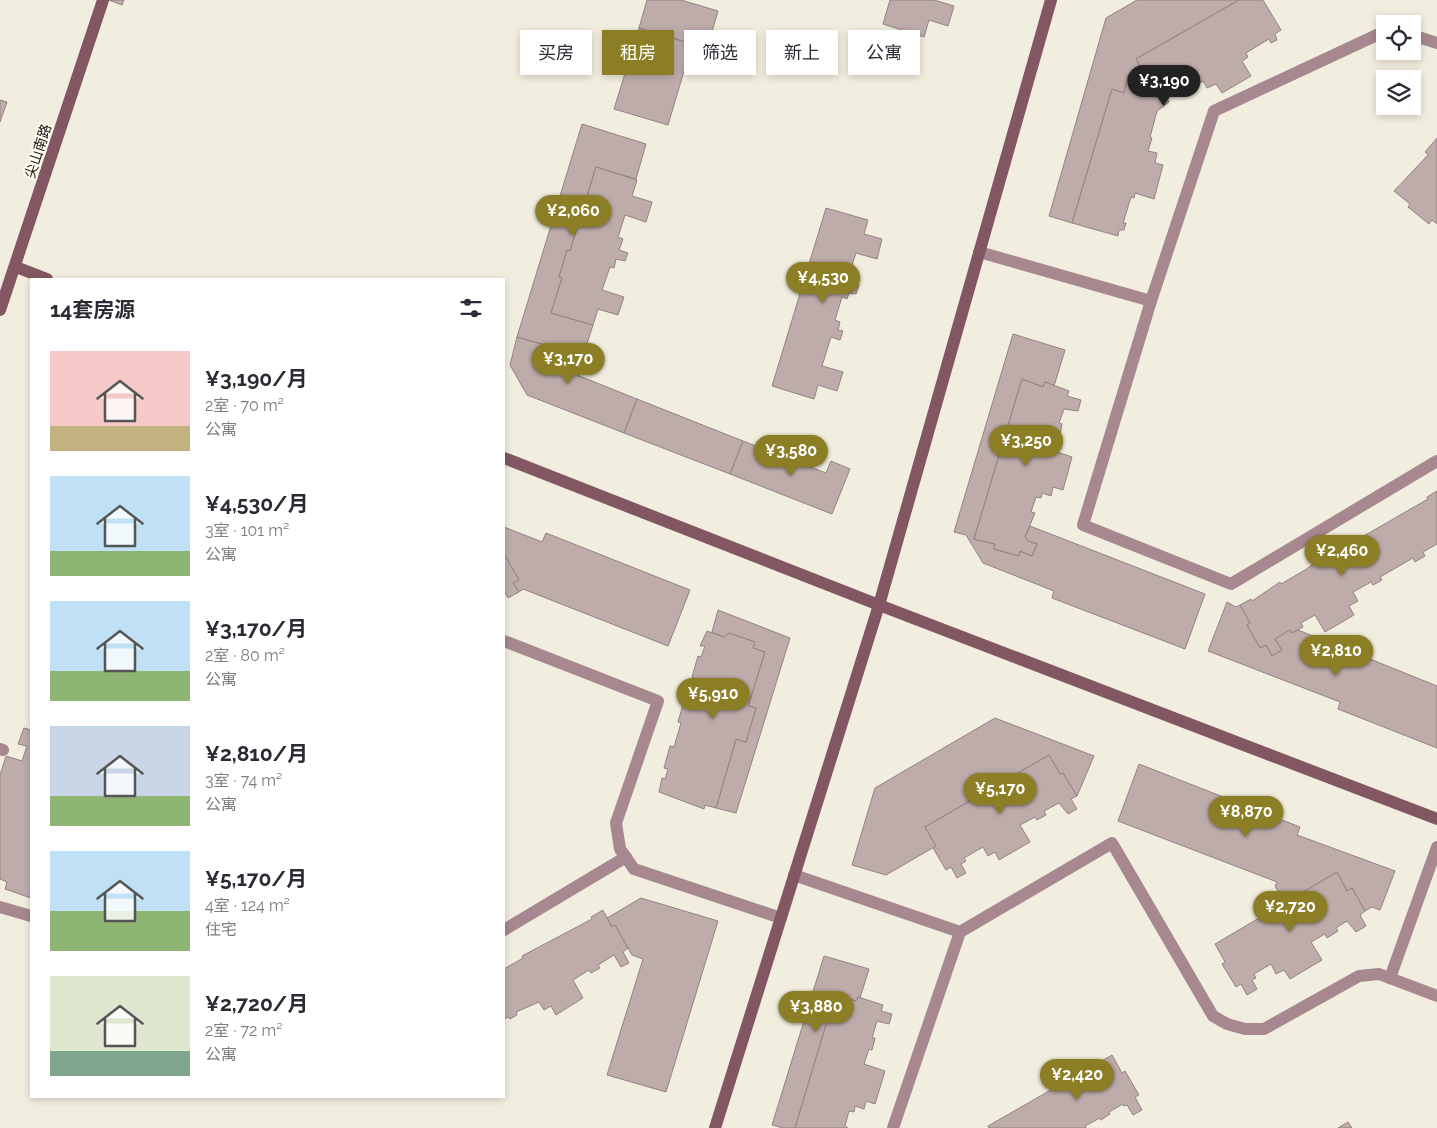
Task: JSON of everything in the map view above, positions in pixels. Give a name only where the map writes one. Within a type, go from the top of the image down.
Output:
[{"type":"street","name":"尖山南路","points":[[0,310],[103,0]]},
{"type":"street","points":[[715,1128],[879,605],[1051,0]]},
{"type":"street","points":[[1376,35],[1214,111],[1150,301],[1083,525],[1231,584],[1437,461]]},
{"type":"street","points":[[1421,38],[1437,43]]},
{"type":"street","points":[[979,252],[1150,301]]},
{"type":"street","points":[[16,266],[45,278]]},
{"type":"street","points":[[505,458],[879,605],[1437,819]]},
{"type":"street","points":[[505,641],[658,701],[616,823],[620,849],[634,869],[781,918]]},
{"type":"street","points":[[893,1128],[960,932],[1112,843],[1213,1016],[1227,1024],[1244,1029],[1264,1029],[1359,976],[1379,974],[1437,996]]},
{"type":"street","points":[[1390,978],[1437,847]]},
{"type":"street","points":[[505,929],[626,857]]},
{"type":"street","points":[[794,875],[960,932]]},
{"type":"street","points":[[0,907],[30,916]]},
{"type":"building","points":[[109,0],[124,0],[122,5]]},
{"type":"building","points":[[647,0],[681,0],[718,11],[712,30],[684,30],[684,42],[674,39],[674,30],[645,30],[639,28]]},
{"type":"building","points":[[890,0],[934,0],[954,6],[948,26],[929,20],[924,37],[920,36],[920,30],[902,30],[883,24]]},
{"type":"building","points":[[1137,0],[1239,0],[1136,59],[1141,68],[1128,75],[1124,93],[1112,89],[1072,223],[1049,216],[1106,18]]},
{"type":"building","points":[[1239,0],[1263,0],[1281,30],[1275,34],[1277,40],[1271,43],[1269,39],[1246,53],[1248,57],[1242,61],[1251,76],[1222,93],[1216,84],[1207,88],[1203,81],[1194,87],[1192,83],[1167,98],[1169,102],[1157,111],[1148,151],[1157,153],[1155,163],[1163,165],[1154,199],[1135,193],[1134,198],[1131,197],[1123,223],[1126,223],[1124,230],[1119,230],[1118,236],[1072,223],[1112,89],[1124,93],[1128,75],[1141,68],[1136,59]]},
{"type":"building","points":[[674,39],[684,42],[684,71],[668,125],[614,109],[624,75],[674,75]]},
{"type":"building","points":[[0,100],[7,102],[0,122]]},
{"type":"building","points":[[582,124],[646,144],[636,179],[596,167],[585,203],[580,201],[572,227],[577,228],[570,251],[567,250],[559,277],[562,278],[551,313],[593,325],[583,356],[517,337]]},
{"type":"building","points":[[1437,138],[1437,224],[1432,220],[1429,224],[1408,207],[1410,204],[1394,191],[1428,155],[1425,152]]},
{"type":"building","points":[[596,167],[637,180],[632,196],[652,202],[646,222],[625,215],[618,237],[623,239],[619,250],[628,253],[625,261],[616,259],[614,268],[610,267],[602,290],[624,297],[618,315],[598,309],[593,325],[551,313],[562,278],[559,277],[567,250],[570,251],[577,228],[572,227],[580,201],[585,203]]},
{"type":"building","points":[[826,208],[868,220],[864,234],[882,239],[877,259],[856,253],[849,274],[856,276],[854,283],[859,285],[856,294],[849,293],[847,299],[842,297],[835,320],[840,322],[838,330],[843,331],[840,340],[831,337],[822,366],[843,372],[837,391],[818,385],[814,399],[772,386]]},
{"type":"building","points":[[1013,334],[1065,350],[1054,386],[1045,382],[1043,387],[1022,379],[974,539],[995,544],[994,549],[1019,556],[1020,551],[1032,556],[1037,544],[1028,541],[1025,537],[1030,526],[1205,594],[1185,649],[1052,598],[1054,591],[983,563],[966,535],[954,532]]},
{"type":"building","points":[[517,337],[583,356],[577,375],[637,399],[624,433],[527,395],[510,365]]},
{"type":"building","points":[[1022,379],[1043,387],[1045,382],[1069,391],[1067,396],[1081,400],[1078,411],[1064,409],[1059,423],[1062,424],[1060,435],[1056,433],[1051,450],[1072,457],[1063,490],[1053,487],[1051,496],[1042,493],[1041,498],[1036,497],[1031,512],[1035,513],[1025,537],[1028,541],[1037,544],[1032,556],[1020,551],[1019,556],[994,549],[995,544],[974,539]]},
{"type":"building","points":[[637,399],[743,441],[730,474],[624,433]]},
{"type":"building","points":[[743,441],[826,473],[831,461],[850,469],[832,514],[730,474]]},
{"type":"building","points":[[1437,491],[1437,544],[1423,552],[1425,556],[1415,562],[1413,558],[1380,577],[1382,580],[1373,585],[1371,582],[1353,592],[1358,601],[1349,606],[1354,615],[1325,632],[1315,615],[1301,623],[1303,627],[1292,633],[1290,630],[1275,639],[1282,650],[1272,656],[1266,645],[1260,648],[1247,625],[1250,623],[1240,605],[1251,599],[1252,601],[1280,582],[1281,584],[1305,570],[1321,558],[1322,560],[1428,499],[1427,497]]},
{"type":"building","points":[[505,527],[542,542],[546,533],[690,590],[668,646],[523,589],[519,592],[513,583],[519,580],[505,557]]},
{"type":"building","points":[[505,556],[519,580],[513,583],[519,592],[508,598],[505,593]]},
{"type":"building","points":[[1227,602],[1236,607],[1240,605],[1250,623],[1247,625],[1260,648],[1266,645],[1272,656],[1282,650],[1275,639],[1290,630],[1292,633],[1298,630],[1437,686],[1437,748],[1338,709],[1340,702],[1208,651]]},
{"type":"building","points":[[718,610],[790,638],[736,813],[716,808],[736,739],[746,742],[756,708],[748,706],[765,652],[753,648],[755,642],[729,633],[724,637],[712,632]]},
{"type":"building","points":[[707,631],[724,637],[729,633],[755,642],[753,648],[765,652],[748,706],[756,708],[746,742],[736,739],[716,808],[705,805],[704,809],[659,792],[662,778],[665,779],[668,769],[664,768],[670,746],[674,747],[681,723],[678,722],[684,701],[688,701],[698,656],[701,657],[705,646],[700,646]]},
{"type":"building","points":[[995,718],[1094,756],[1077,796],[1063,773],[1060,774],[1049,755],[925,827],[936,846],[886,875],[852,865],[875,788]]},
{"type":"building","points":[[24,728],[30,730],[30,898],[5,889],[7,882],[0,879],[0,775],[6,756],[22,761],[27,746],[18,744]]},
{"type":"building","points":[[1049,755],[1060,774],[1063,773],[1077,796],[1071,799],[1077,809],[1068,814],[1059,803],[1044,811],[1046,815],[1037,820],[1035,817],[1020,825],[1030,842],[999,860],[995,852],[988,856],[983,847],[964,858],[966,861],[961,864],[966,873],[957,878],[951,867],[946,870],[933,848],[936,846],[925,827]]},
{"type":"building","points":[[1139,764],[1300,827],[1297,835],[1395,871],[1380,910],[1372,907],[1365,911],[1352,888],[1347,891],[1337,872],[1285,903],[1275,886],[1277,882],[1118,821]]},
{"type":"building","points":[[1337,872],[1347,891],[1352,888],[1365,911],[1360,915],[1366,926],[1356,932],[1347,921],[1336,928],[1338,931],[1327,938],[1325,934],[1311,942],[1322,960],[1290,979],[1284,970],[1276,974],[1271,964],[1254,974],[1256,978],[1252,980],[1257,989],[1247,995],[1241,984],[1236,987],[1222,964],[1225,962],[1215,944]]},
{"type":"building","points":[[641,898],[718,921],[666,1092],[607,1075],[643,959],[632,955],[615,925],[612,927],[607,918]]},
{"type":"building","points":[[603,910],[612,927],[615,925],[628,948],[623,952],[629,963],[621,967],[614,955],[598,965],[600,968],[591,973],[589,970],[573,980],[583,998],[556,1015],[551,1006],[544,1010],[539,1002],[516,1012],[517,1015],[510,1019],[508,1017],[505,1018],[505,968],[523,958],[522,956],[592,919],[591,917]]},
{"type":"building","points":[[824,956],[869,969],[860,998],[858,997],[856,1001],[835,995],[795,1128],[783,1128],[772,1125]]},
{"type":"building","points":[[835,995],[856,1001],[858,997],[883,1005],[881,1011],[892,1014],[889,1024],[877,1021],[872,1038],[875,1038],[872,1050],[869,1049],[864,1064],[885,1071],[875,1104],[866,1101],[864,1109],[855,1106],[854,1112],[849,1111],[845,1126],[848,1128],[795,1128]]},
{"type":"building","points":[[1112,1055],[1122,1073],[1125,1071],[1139,1095],[1135,1097],[1142,1110],[1133,1115],[1127,1105],[1124,1106],[1123,1104],[1109,1112],[1110,1114],[1101,1120],[1100,1118],[1085,1126],[1086,1128],[989,1128],[988,1126]]},
{"type":"building","points":[[1348,1122],[1352,1128],[1338,1128]]}]
